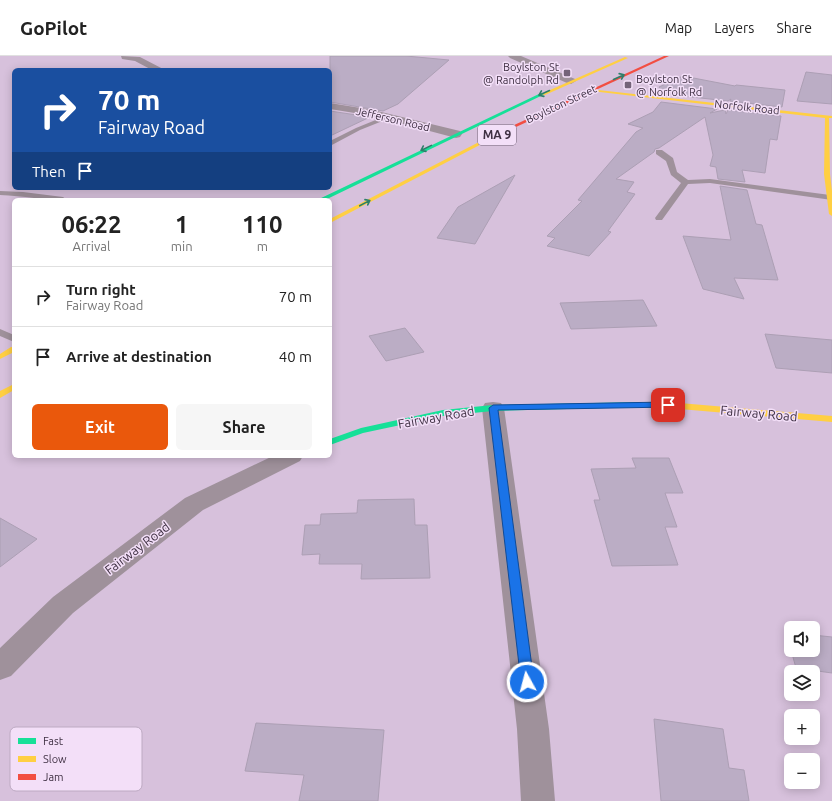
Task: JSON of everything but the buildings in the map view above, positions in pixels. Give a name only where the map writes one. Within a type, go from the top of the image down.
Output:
[{"type":"main road","name":"Boylston Street","points":[[324,198],[456,134],[631,56]]},
{"type":"main road","name":"Boylston Street","points":[[332,220],[522,122],[667,56]]},
{"type":"main road","name":"Norfolk Road","points":[[591,90],[830,116]]},
{"type":"main road","points":[[830,116],[827,174],[832,214]]},
{"type":"main road","points":[[0,356],[12,350]]},
{"type":"main road","name":"Fairway Road","points":[[332,441],[361,431],[443,413],[493,408],[668,405],[832,419]]},
{"type":"street","points":[[125,56],[137,59],[156,68]]},
{"type":"street","points":[[513,56],[571,82]]},
{"type":"street","name":"Jefferson Road","points":[[332,106],[388,117],[456,134]]},
{"type":"street","points":[[493,408],[533,729],[538,801]]},
{"type":"street","name":"Fairway Road","points":[[0,667],[63,605],[194,504],[288,458]]},
{"type":"lane","points":[[332,143],[358,129],[388,117]]},
{"type":"lane","points":[[659,152],[670,160],[672,171],[686,182],[710,181],[830,198]]},
{"type":"lane","points":[[659,218],[686,182]]},
{"type":"lane","points":[[23,194],[29,190]]},
{"type":"lane","points":[[0,193],[23,194],[50,198]]},
{"type":"lane","points":[[0,332],[12,338]]},
{"type":"traffic: fast","points":[[324,198],[543,94]]},
{"type":"traffic: fast","points":[[332,441],[361,431],[443,413],[493,408],[642,405]]},
{"type":"traffic: slow","points":[[543,94],[626,58]]},
{"type":"traffic: slow","points":[[591,90],[832,117]]},
{"type":"traffic: slow","points":[[827,116],[827,174],[832,214]]},
{"type":"traffic: slow","points":[[332,220],[514,126]]},
{"type":"traffic: slow","points":[[0,357],[12,350]]},
{"type":"traffic: slow","points":[[0,395],[12,388]]},
{"type":"traffic: slow","points":[[642,405],[668,405],[832,419]]},
{"type":"traffic: jam","points":[[514,126],[667,56]]},
{"type":"place","name":"Boylston St @ Randolph Rd","points":[[567,73]]},
{"type":"place","name":"Boylston St @ Norfolk Rd","points":[[628,85]]},
{"type":"route","points":[[527,682],[493,408],[668,405]]}]
